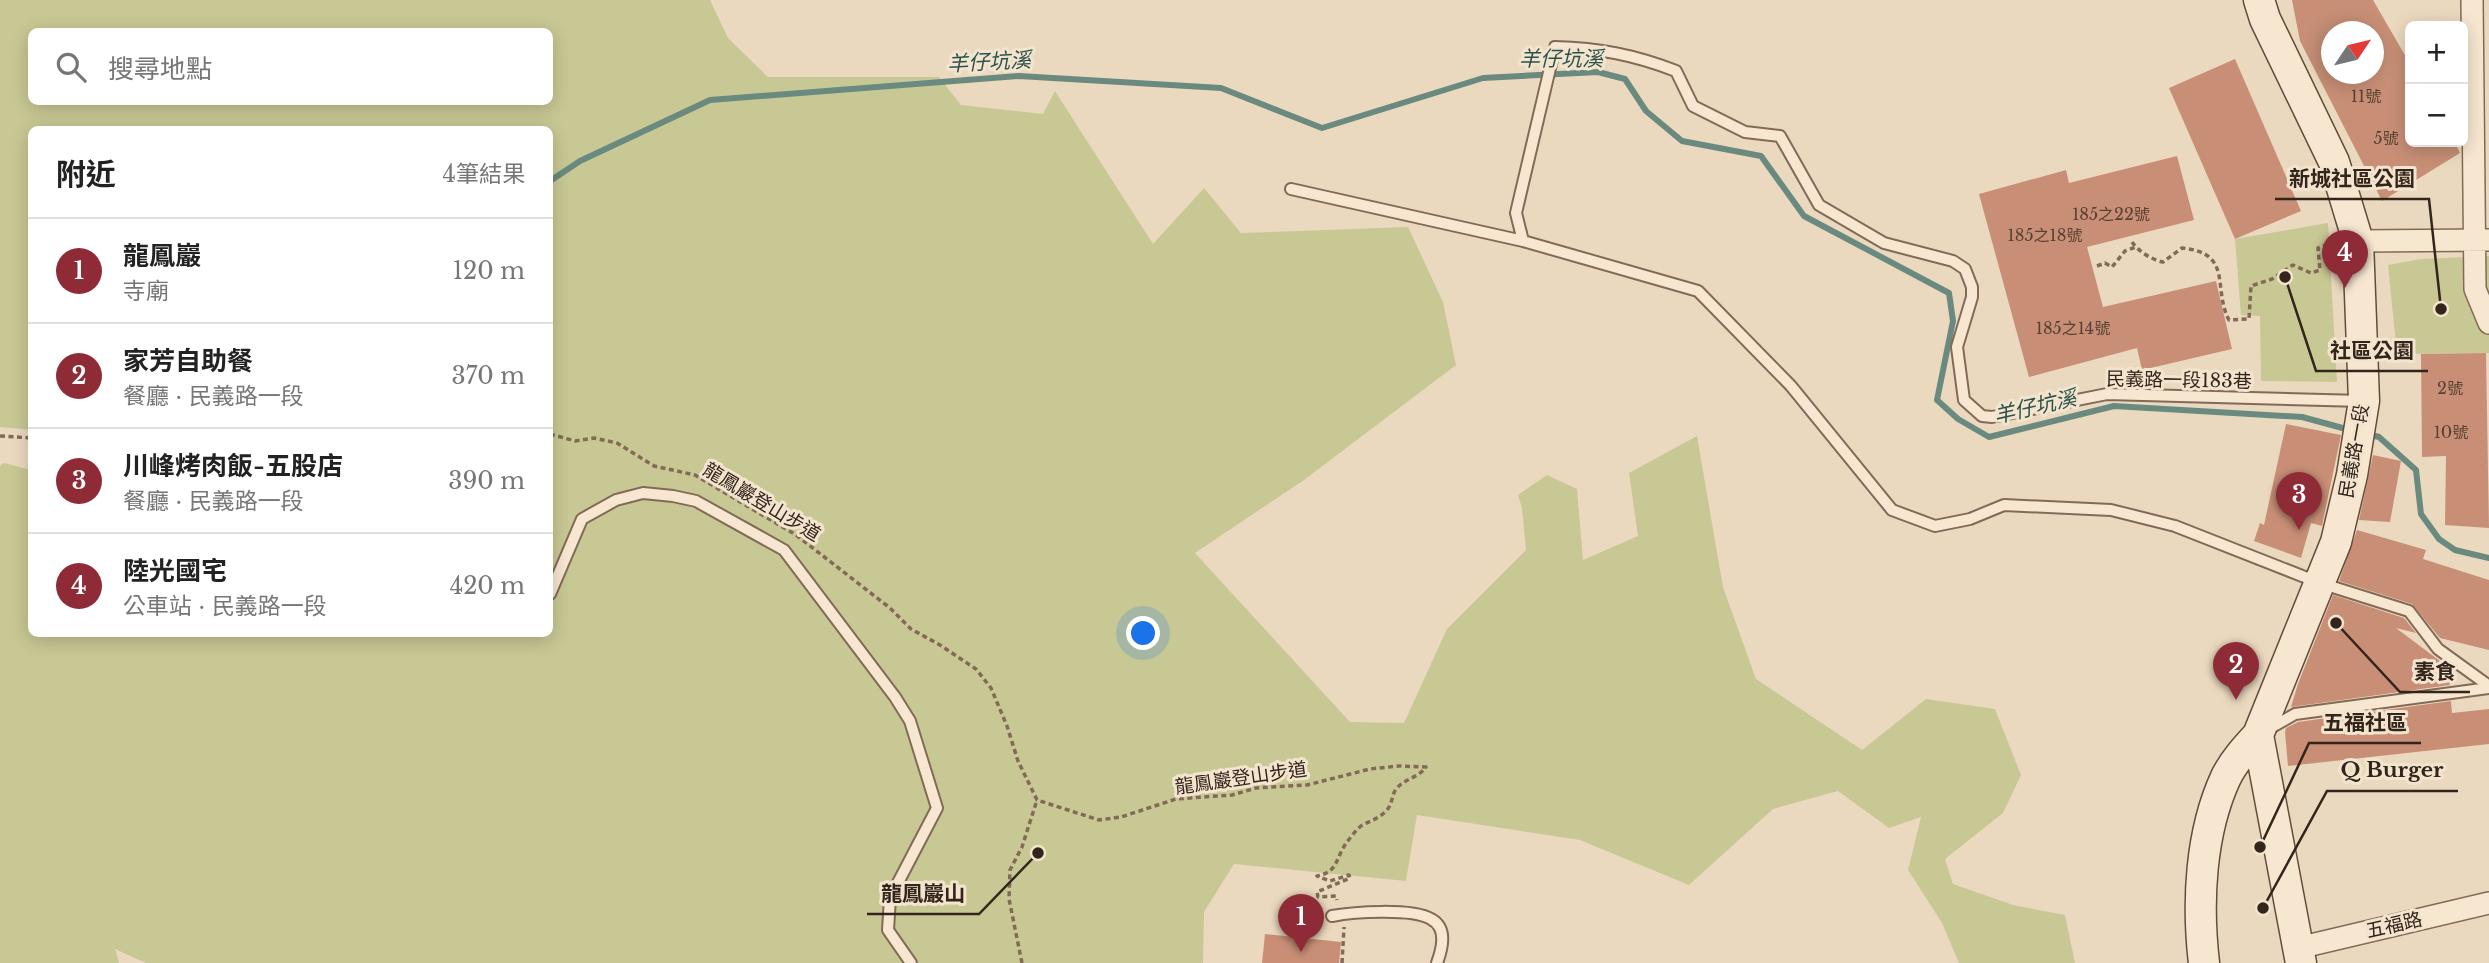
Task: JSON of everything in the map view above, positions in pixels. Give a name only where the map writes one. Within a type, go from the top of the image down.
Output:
[{"type":"main road","name":"民義路一段","points":[[2204,963],[2200,915],[2209,828],[2226,778],[2240,754],[2258,734],[2320,583],[2339,528],[2352,475],[2364,401],[2357,237],[2334,162],[2264,19],[2259,0]]},
{"type":"main road","points":[[2258,734],[2300,955]]},
{"type":"street","points":[[2472,0],[2481,240],[2475,289],[2489,323]]},
{"type":"street","points":[[2357,237],[2481,240]]},
{"type":"street","name":"五福路","points":[[2300,955],[2489,903]]},
{"type":"lane","name":"民義路一段183巷","points":[[1523,241],[1516,213],[1555,47],[1594,48],[1644,59],[1676,72],[1693,106],[1745,132],[1780,136],[1819,205],[1884,243],[1953,261],[1965,269],[1972,287],[1958,347],[1961,376],[1964,400],[1982,416],[1992,417],[2107,394],[2364,401]]},
{"type":"lane","points":[[1291,189],[1523,241],[1698,291],[1791,386],[1892,510],[1935,526],[1970,519],[2004,505],[2111,510],[2175,526],[2320,583],[2409,611],[2438,649],[2489,687]]},
{"type":"lane","points":[[553,587],[582,519],[616,500],[643,494],[696,501],[784,550],[895,697],[910,721],[937,808],[890,898],[888,930],[911,963]]},
{"type":"lane","points":[[2258,734],[2295,715],[2489,687]]},
{"type":"lane","points":[[1337,915],[1376,912],[1414,914],[1432,919],[1441,931],[1444,945],[1437,963]]},
{"type":"path","points":[[2132,242],[2156,261],[2163,262],[2182,248],[2206,255],[2220,272],[2224,305],[2230,320],[2249,318],[2251,286],[2272,279],[2293,265],[2311,273],[2320,270],[2318,248],[2357,237]]},
{"type":"path","points":[[2097,266],[2105,263],[2112,267],[2125,251],[2136,247]]},
{"type":"path","points":[[0,436],[28,438]]},
{"type":"path","name":"龍鳳巖登山步道","points":[[553,436],[575,441],[594,438],[617,443],[654,466],[695,475],[715,486],[796,535],[890,608],[911,629],[976,669],[991,688],[1018,761],[1037,800],[1100,820],[1121,817],[1177,800],[1232,795],[1256,788],[1307,785],[1370,769],[1426,767],[1419,777],[1405,781],[1394,790],[1392,804],[1384,814],[1359,827],[1338,856],[1335,868],[1327,874],[1317,876],[1330,881],[1349,875],[1350,878],[1317,892],[1318,897],[1336,896],[1337,902],[1326,905],[1337,915]]},
{"type":"path","points":[[1022,963],[1009,899],[1010,870],[1037,800]]},
{"type":"path","points":[[1337,915],[1344,932],[1342,963]]},
{"type":"green space","points":[[0,0],[710,0],[728,38],[768,77],[939,77],[961,105],[1043,114],[1055,91],[1153,244],[1204,188],[1241,233],[1408,227],[1443,302],[1456,365],[1304,480],[1195,553],[1350,722],[1404,723],[1447,629],[1526,550],[1518,495],[1547,475],[1577,489],[1583,560],[1638,536],[1629,473],[1697,436],[1723,587],[1756,679],[1862,750],[1926,699],[1995,709],[2021,775],[2003,813],[1945,859],[1953,884],[2013,905],[2065,915],[2075,963],[1959,963],[1942,923],[1908,870],[1921,817],[1889,828],[1838,791],[1773,809],[1689,885],[1580,840],[1417,815],[1406,881],[1234,864],[1204,912],[1203,963],[146,963],[115,949],[119,963],[0,963],[0,466],[4,463],[28,469],[28,637],[553,637],[553,126],[28,126],[28,430],[0,427]]},
{"type":"green space","points":[[2328,223],[2337,382],[2261,381],[2260,316],[2241,315],[2235,239]]},
{"type":"green space","points":[[2489,256],[2489,353],[2397,354],[2388,265],[2421,259]]},
{"type":"building","points":[[2292,0],[2373,0],[2405,55],[2405,147],[2457,147],[2460,153],[2382,201],[2322,84],[2384,84],[2384,21],[2321,21],[2321,82],[2300,41]]},
{"type":"building","points":[[2235,59],[2301,211],[2235,239],[2169,88]]},
{"type":"building","points":[[2177,156],[2194,220],[2087,247],[2103,307],[2216,281],[2232,349],[2142,370],[2137,348],[2029,377],[1979,194],[2066,170],[2069,183]]},
{"type":"building","points":[[2486,353],[2489,528],[2445,525],[2446,456],[2422,457],[2421,354]]},
{"type":"building","points":[[2286,424],[2341,435],[2322,526],[2311,523],[2301,558],[2254,541],[2260,523],[2264,525]]},
{"type":"building","points":[[2373,455],[2401,461],[2390,522],[2359,520]]},
{"type":"building","points":[[2357,530],[2426,550],[2423,559],[2489,580],[2489,650],[2440,638],[2412,604],[2339,581]]},
{"type":"building","points":[[2333,595],[2404,618],[2416,633],[2396,628],[2448,667],[2450,685],[2291,707]]},
{"type":"building","points":[[2451,701],[2452,713],[2489,709],[2489,744],[2288,766],[2285,732],[2286,728],[2298,722]]},
{"type":"building","points":[[1265,934],[1341,942],[1339,963],[1262,963]]},
{"type":"waterway","name":"羊仔坑溪","points":[[553,179],[580,161],[710,100],[1019,76],[1221,88],[1322,128],[1483,78],[1598,72],[1625,79],[1646,111],[1682,141],[1761,156],[1804,216],[1949,293],[1953,321],[1937,400],[1958,419],[1989,437],[2114,406],[2302,417],[2350,430]]},
{"type":"waterway","name":"羊仔坑溪","points":[[2367,434],[2379,437],[2416,470],[2421,514],[2439,539],[2455,550],[2489,558]]},
{"type":"place","name":"社區公園","points":[[2285,277]]},
{"type":"place","name":"陸光國宅","points":[[2345,288]]},
{"type":"place","name":"新城社區公園","points":[[2441,309]]},
{"type":"place","name":"川峰烤肉飯-五股店","points":[[2299,530]]},
{"type":"place","name":"素食","points":[[2336,623]]},
{"type":"place","name":"家芳自助餐","points":[[2236,700]]},
{"type":"place","name":"五福社區","points":[[2260,847]]},
{"type":"place","name":"龍鳳巖山","points":[[1038,853]]},
{"type":"place","name":"Q Burger","points":[[2263,908]]},
{"type":"place","name":"龍鳳巖","points":[[1301,952]]}]
